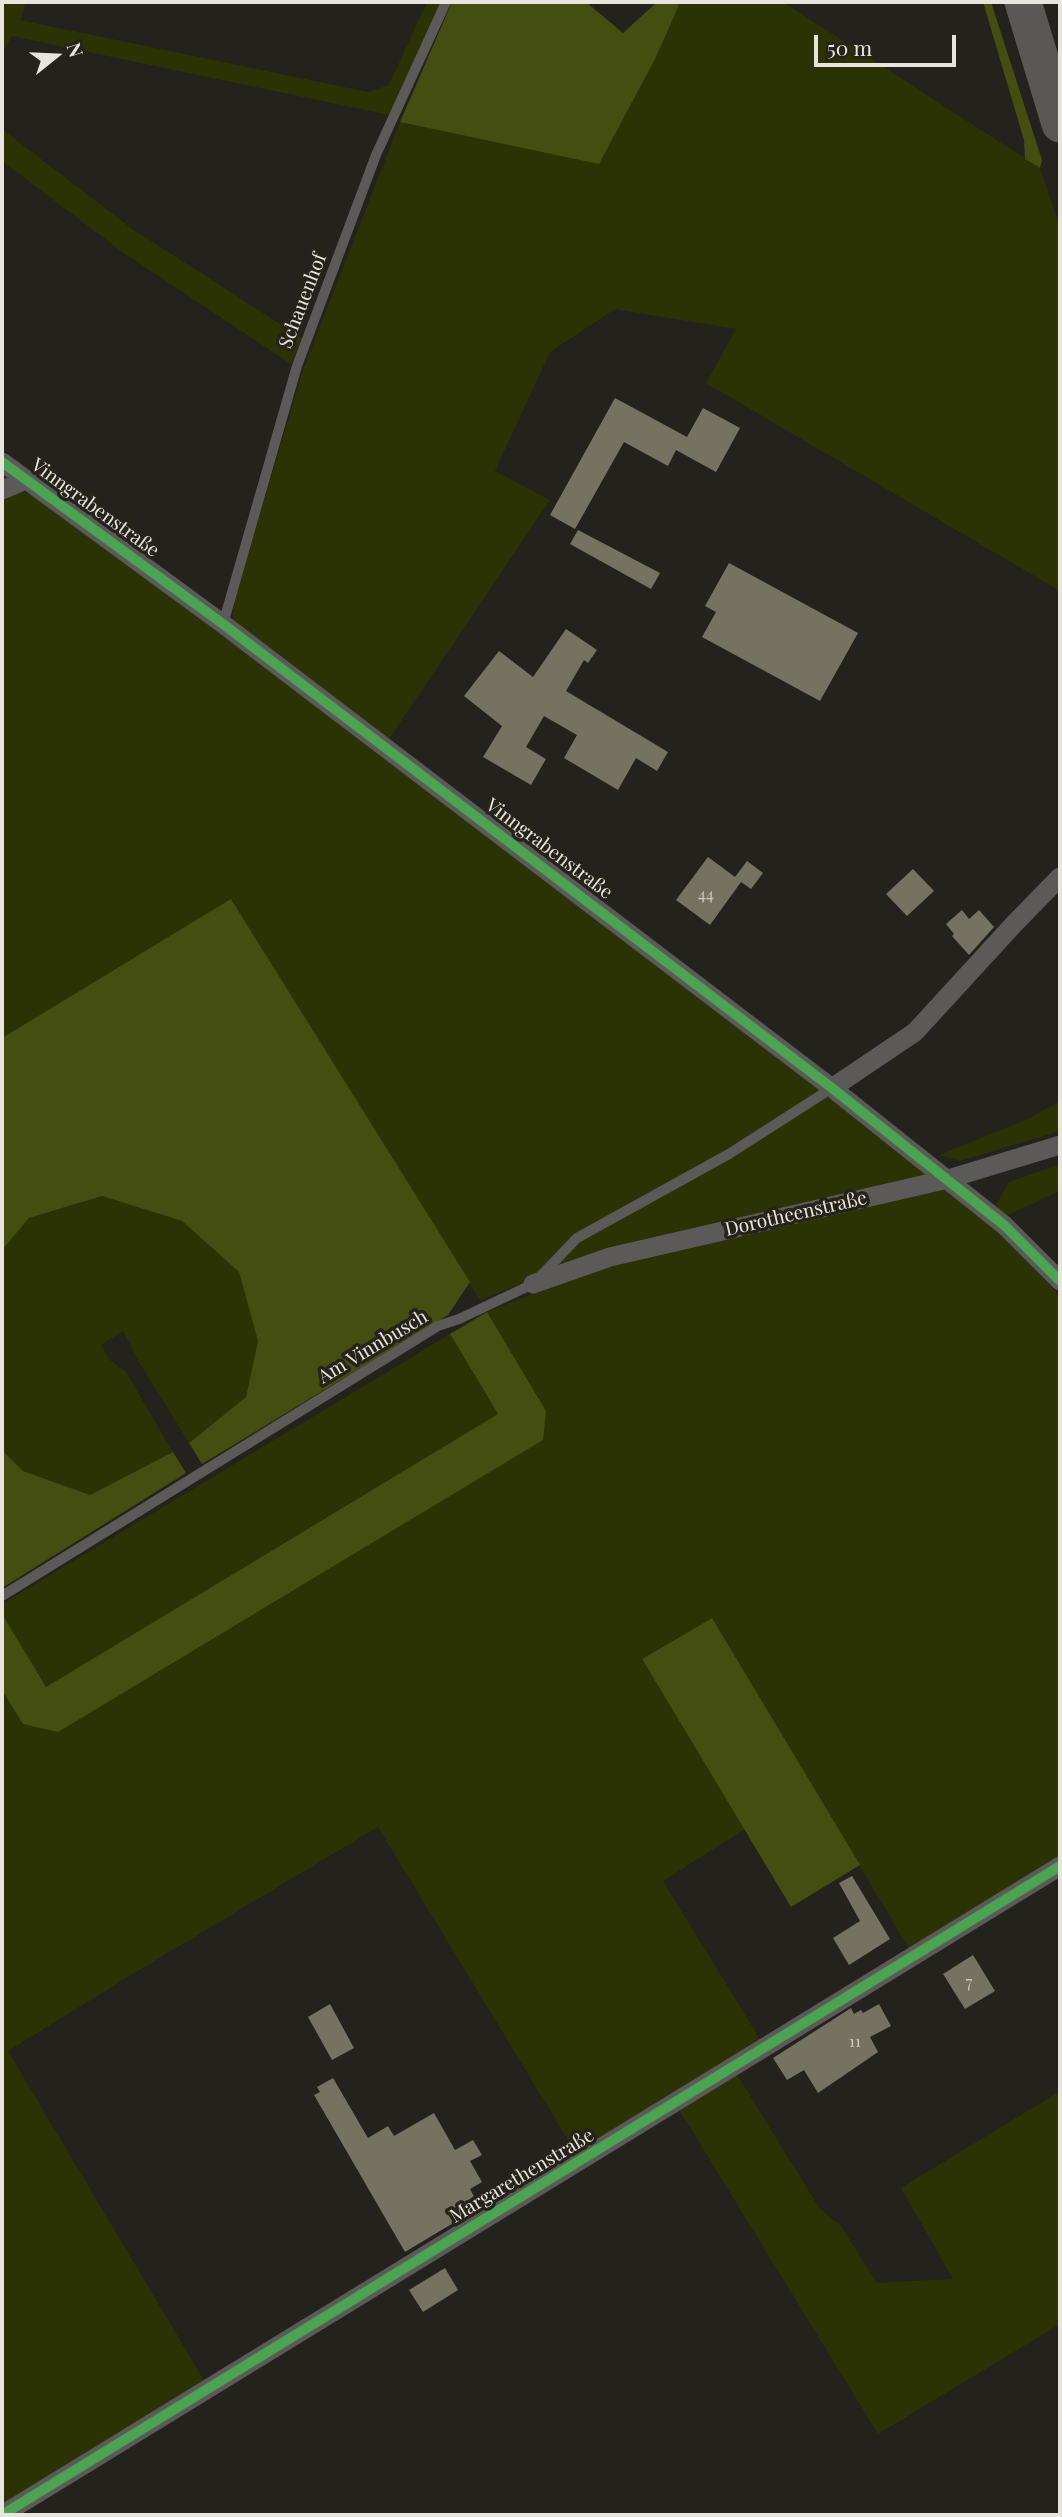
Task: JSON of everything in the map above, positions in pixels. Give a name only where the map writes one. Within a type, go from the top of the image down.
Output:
[{"type":"highway","points":[[1023,2],[1060,124]]},
{"type":"street","name":"Vinngrabenstraße","points":[[2,462],[222,624],[832,1088],[1004,1225],[1060,1281]]},
{"type":"street","name":"Vinngrabenstraße","points":[[2,490],[26,480]]},
{"type":"street","points":[[832,1088],[915,1032],[1060,877]]},
{"type":"street","name":"Dorotheenstraße","points":[[533,1284],[610,1257],[948,1179],[1060,1146]]},
{"type":"street","name":"Margarethenstraße","points":[[2,2515],[1060,1866]]},
{"type":"lane","name":"Schauenhof","points":[[222,624],[297,366],[376,155],[446,2]]},
{"type":"lane","name":"Am Vinnbusch","points":[[2,1596],[438,1326],[533,1284],[577,1238],[729,1154],[832,1088]]},
{"type":"green space","points":[[2,2],[26,2],[20,20],[368,92],[389,85],[427,2],[441,2],[389,115],[12,36],[2,53]]},
{"type":"green space","points":[[452,2],[586,2],[623,33],[657,2],[675,2],[679,5],[655,59],[599,164],[400,122]]},
{"type":"green space","points":[[675,2],[783,2],[1040,168],[1060,228],[1060,591],[706,383],[736,329],[615,309],[550,352],[495,471],[550,500],[389,739],[242,631],[233,619],[233,605],[303,370],[400,122],[599,163],[678,5]]},
{"type":"green space","points":[[983,2],[991,2],[1042,160],[1040,168],[1025,159],[1024,140]]},
{"type":"green space","points":[[2,129],[131,228],[302,338],[291,364],[121,251],[2,161]]},
{"type":"green space","points":[[24,492],[36,497],[671,970],[928,1175],[560,1268],[480,1300],[232,900],[2,1038],[2,497]]},
{"type":"green space","points":[[231,899],[470,1282],[448,1315],[202,1464],[189,1443],[246,1397],[258,1341],[239,1272],[182,1221],[102,1196],[29,1218],[2,1250],[2,1038]]},
{"type":"green space","points":[[1060,1101],[1060,1130],[1054,1133],[960,1161],[939,1155],[1028,1119]]},
{"type":"green space","points":[[1060,1164],[1060,1191],[1003,1217],[996,1205],[1009,1182]]},
{"type":"green space","points":[[945,1189],[991,1224],[1060,1296],[1060,1861],[911,1952],[712,1618],[642,1659],[745,1829],[663,1881],[763,2044],[579,2158],[378,1827],[131,1975],[8,2051],[205,2382],[2,2507],[2,1690],[23,1724],[546,1411],[487,1312],[612,1262]]},
{"type":"green space","points":[[102,1196],[182,1221],[239,1272],[258,1341],[246,1397],[189,1443],[123,1331],[101,1345],[110,1360],[126,1372],[173,1452],[90,1495],[23,1471],[2,1450],[2,1250],[29,1218]]},
{"type":"green space","points":[[487,1312],[546,1411],[543,1440],[58,1732],[23,1724],[2,1690],[2,1614],[46,1687],[498,1414],[450,1334]]},
{"type":"green space","points":[[450,1334],[498,1414],[46,1687],[2,1615],[2,1604]]},
{"type":"green space","points":[[2,1450],[23,1471],[90,1495],[173,1452],[186,1473],[2,1588]]},
{"type":"green space","points":[[712,1618],[860,1865],[791,1907],[642,1659]]},
{"type":"green space","points":[[736,2073],[820,2209],[841,2226],[877,2283],[953,2279],[901,2188],[1060,2091],[1060,2324],[878,2434],[678,2108]]},
{"type":"building","points":[[615,398],[687,437],[703,408],[740,428],[716,472],[676,450],[668,466],[624,442],[575,529],[550,515]]},
{"type":"building","points":[[578,530],[660,573],[651,589],[570,544]]},
{"type":"building","points":[[729,563],[858,633],[820,701],[702,637],[716,612],[705,606]]},
{"type":"building","points":[[566,629],[597,650],[588,663],[584,660],[566,691],[668,752],[657,771],[636,758],[618,790],[564,758],[577,735],[544,716],[526,747],[546,759],[531,785],[483,757],[502,726],[464,696],[499,651],[533,677]]},
{"type":"building","points":[[708,857],[735,877],[747,861],[763,873],[751,889],[741,882],[710,925],[676,900]]},
{"type":"building","points":[[913,869],[934,891],[907,916],[886,894]]},
{"type":"building","points":[[962,910],[969,919],[979,910],[994,927],[969,955],[952,936],[954,934],[946,924]]},
{"type":"building","points":[[852,1876],[890,1939],[849,1965],[833,1938],[860,1921],[839,1883]]},
{"type":"building","points":[[973,1955],[995,1991],[965,2009],[943,1974]]},
{"type":"building","points":[[330,2004],[354,2048],[332,2060],[308,2017]]},
{"type":"building","points":[[879,2004],[891,2026],[870,2037],[878,2052],[818,2093],[804,2070],[787,2080],[773,2058],[851,2008],[854,2014],[861,2010],[863,2013]]},
{"type":"building","points":[[333,2078],[368,2138],[388,2126],[394,2136],[434,2113],[455,2150],[473,2140],[482,2155],[470,2161],[482,2182],[470,2189],[480,2207],[405,2252],[314,2095],[320,2092],[317,2087]]},
{"type":"building","points":[[445,2268],[458,2290],[423,2312],[409,2290]]},
{"type":"cycle path","points":[[2,462],[223,624],[832,1088],[1004,1225],[1060,1281]]},
{"type":"cycle path","points":[[2,2515],[1060,1866]]}]
